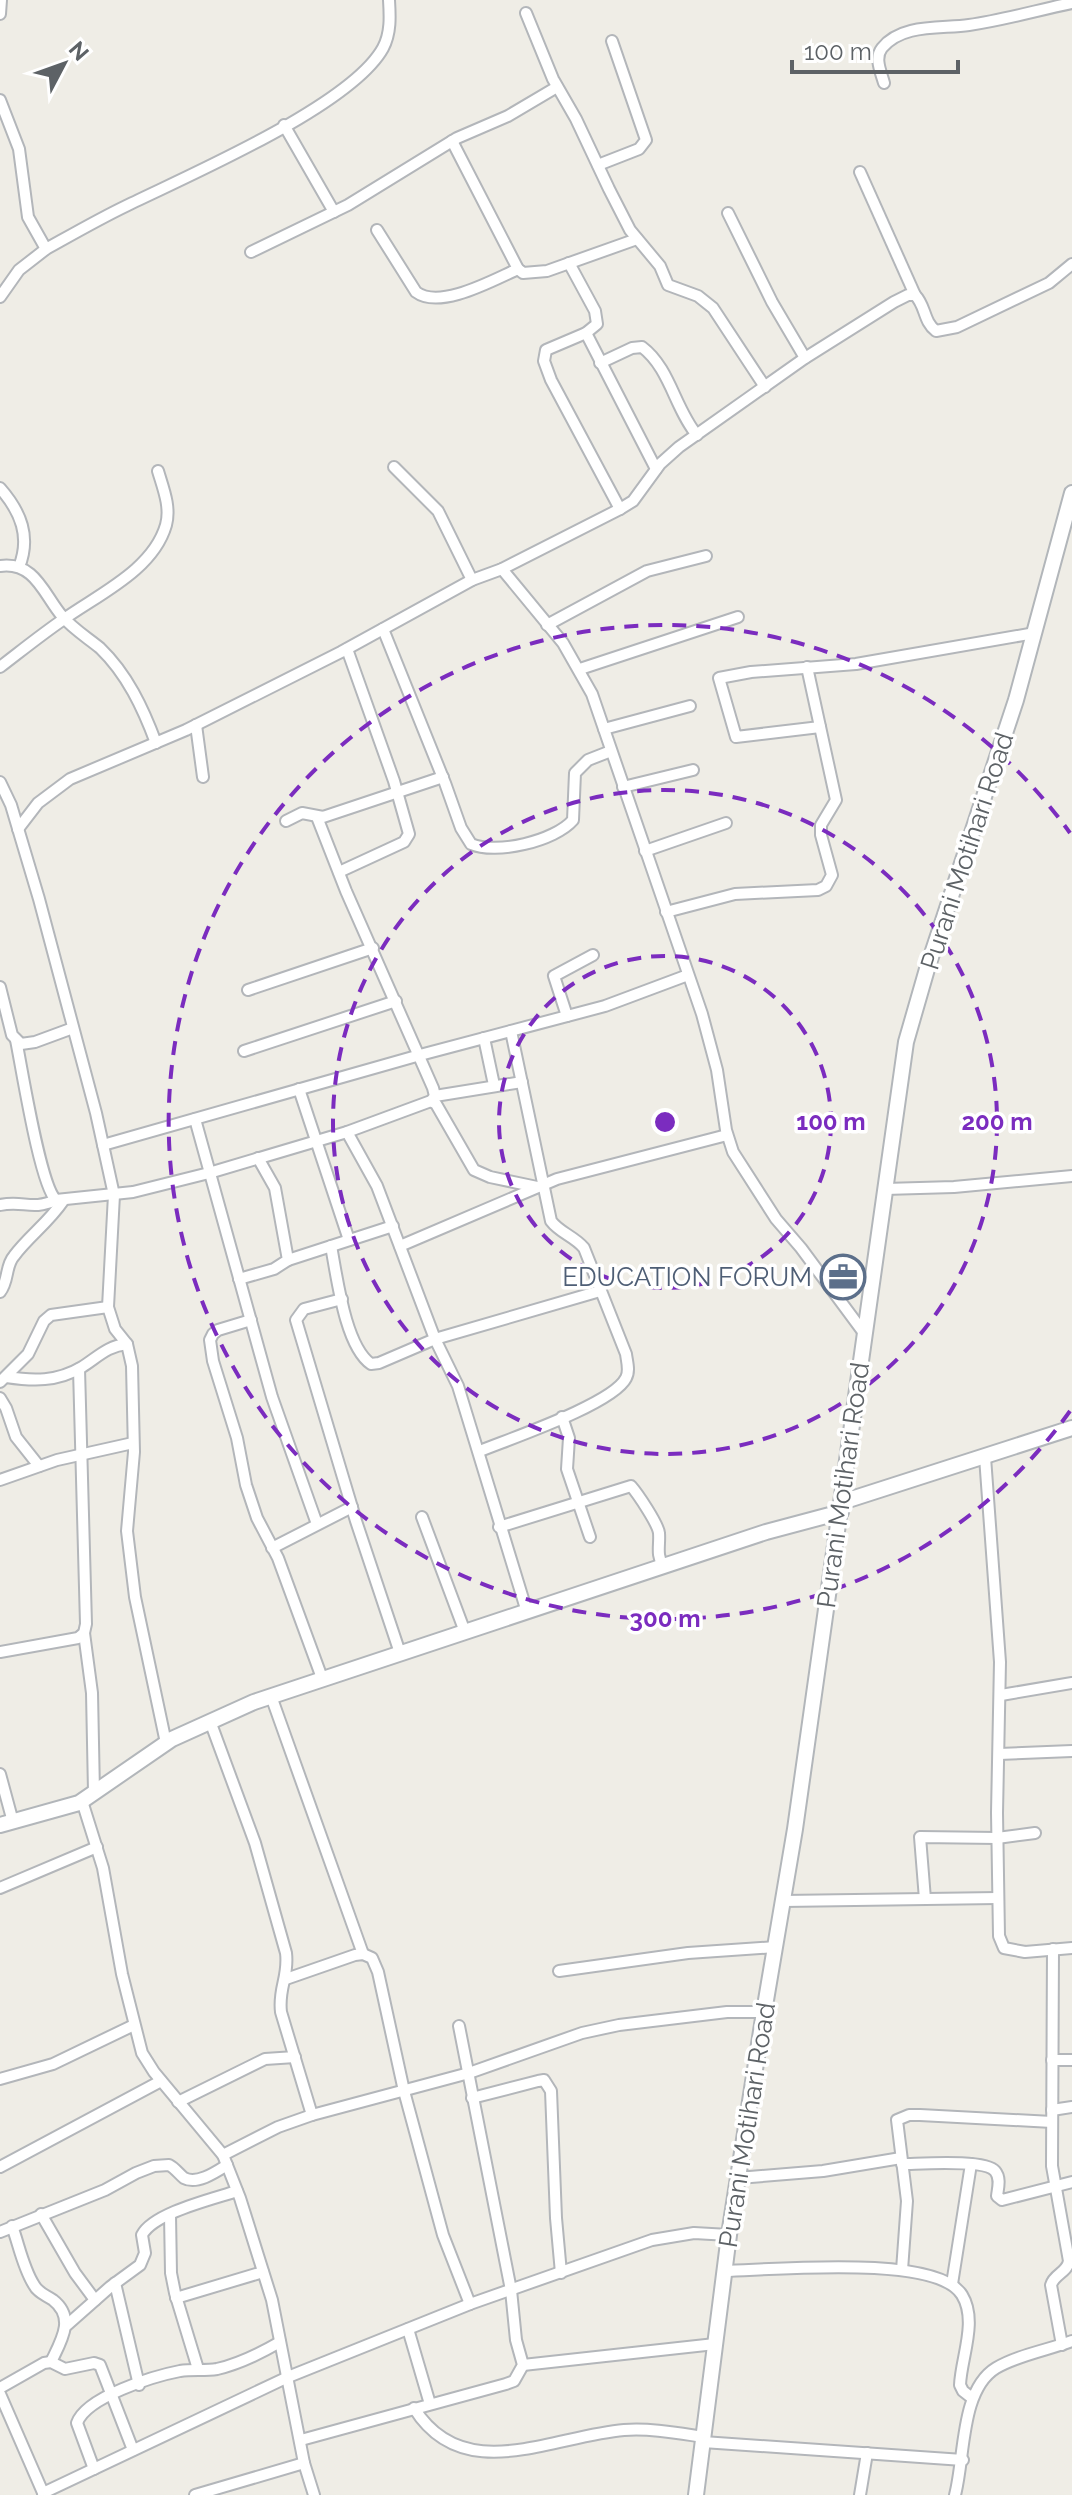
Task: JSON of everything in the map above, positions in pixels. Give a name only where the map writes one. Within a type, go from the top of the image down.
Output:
[{"type":"main road","name":"Purani Motihari Road","points":[[696,2495],[729,2235],[842,1507],[864,1333],[910,1025],[1005,738],[1066,532],[1072,493]]},
{"type":"main road","points":[[6,1824],[68,1808],[166,1743],[271,1696],[1072,1428]]},
{"type":"street","points":[[0,14],[1,0]]},
{"type":"street","points":[[0,297],[19,270],[46,249],[284,125],[342,89],[377,57],[389,36],[389,0]]},
{"type":"street","points":[[884,83],[879,51],[900,35],[925,29],[970,25],[1072,3]]},
{"type":"street","points":[[526,13],[557,87],[637,239],[655,258],[668,285],[698,296],[713,308],[765,387]]},
{"type":"street","points":[[598,165],[639,149],[646,140],[612,41]]},
{"type":"street","points":[[251,252],[334,212],[452,141],[508,116],[557,87]]},
{"type":"street","points":[[0,100],[19,149],[28,217],[46,249]]},
{"type":"street","points":[[284,125],[334,212]]},
{"type":"street","points":[[452,141],[518,269],[523,273],[537,274],[637,239]]},
{"type":"street","points":[[860,172],[915,295],[921,301],[929,326],[936,331],[957,327],[1049,283],[1072,264]]},
{"type":"street","points":[[728,213],[781,319],[805,358]]},
{"type":"street","points":[[377,230],[416,292],[424,298],[445,297],[518,269]]},
{"type":"street","points":[[569,263],[597,318],[597,324],[586,333],[546,350],[544,361],[551,380],[620,509]]},
{"type":"street","points":[[18,829],[38,803],[70,779],[196,725],[347,649],[472,580],[502,569],[620,509],[640,493],[656,469],[697,435],[805,358],[894,302],[915,295]]},
{"type":"street","points":[[586,333],[656,469]]},
{"type":"street","points":[[600,363],[632,348],[642,347],[659,368],[680,412],[697,435]]},
{"type":"street","points":[[394,467],[438,511],[472,580]]},
{"type":"street","points":[[0,667],[118,583],[158,543],[167,514],[158,471]]},
{"type":"street","points":[[0,488],[15,506],[23,527],[26,548],[19,567]]},
{"type":"street","points":[[547,625],[647,571],[706,556]]},
{"type":"street","points":[[0,566],[19,567],[40,582],[64,619],[119,669],[138,699],[156,743]]},
{"type":"street","points":[[502,569],[563,643],[592,694],[711,1045],[727,1135],[733,1152],[760,1195],[864,1333]]},
{"type":"street","points":[[580,669],[738,617]]},
{"type":"street","points":[[383,629],[461,828],[471,844],[493,849],[518,845],[568,826],[573,820],[575,773],[588,760],[611,751]]},
{"type":"street","points":[[820,727],[736,737],[719,678],[751,672],[856,664],[1035,633]]},
{"type":"street","points":[[339,872],[408,839],[408,826],[397,790],[347,649]]},
{"type":"street","points":[[666,912],[735,894],[808,891],[826,886],[832,875],[821,825],[836,800],[807,667]]},
{"type":"street","points":[[604,729],[690,706]]},
{"type":"street","points":[[196,725],[203,777]]},
{"type":"street","points":[[623,787],[693,770]]},
{"type":"street","points":[[286,821],[302,813],[323,817],[443,777]]},
{"type":"street","points":[[0,782],[18,829],[73,1028],[114,1195],[108,1307],[115,1329],[127,1344],[132,1366],[133,1443],[127,1531],[135,1597],[166,1743]]},
{"type":"street","points":[[317,817],[420,1055],[433,1098],[474,1170],[490,1177],[541,1185]]},
{"type":"street","points":[[645,851],[726,823]]},
{"type":"street","points":[[248,990],[373,948]]},
{"type":"street","points":[[567,1016],[554,976],[593,955]]},
{"type":"street","points":[[103,1145],[632,998],[688,975]]},
{"type":"street","points":[[0,987],[16,1040],[49,1191],[60,1201]]},
{"type":"street","points":[[244,1051],[396,1001]]},
{"type":"street","points":[[16,1040],[27,1044],[73,1028]]},
{"type":"street","points":[[480,1451],[607,1396],[627,1376],[626,1354],[584,1248],[551,1221],[511,1031]]},
{"type":"street","points":[[484,1038],[494,1085]]},
{"type":"street","points":[[0,1205],[14,1203],[33,1207],[114,1195],[209,1173],[347,1132],[433,1098],[522,1082]]},
{"type":"street","points":[[299,1089],[349,1240]]},
{"type":"street","points":[[195,1119],[272,1397],[317,1524]]},
{"type":"street","points":[[347,1132],[377,1186],[435,1339],[454,1375],[480,1451],[499,1527],[527,1612]]},
{"type":"street","points":[[400,1246],[541,1185],[727,1135]]},
{"type":"street","points":[[258,1158],[275,1188],[288,1260]]},
{"type":"street","points":[[885,1189],[954,1187],[1072,1176]]},
{"type":"street","points":[[0,1292],[7,1283],[10,1261],[15,1253],[47,1223],[60,1201]]},
{"type":"street","points":[[239,1279],[393,1226]]},
{"type":"street","points":[[331,1246],[342,1299],[358,1346],[365,1360],[371,1364],[435,1339],[600,1291]]},
{"type":"street","points":[[342,1299],[304,1309],[296,1320],[400,1653]]},
{"type":"street","points":[[3,1380],[28,1354],[44,1321],[51,1315],[108,1307]]},
{"type":"street","points":[[251,1320],[218,1330],[210,1340],[211,1349],[257,1518],[272,1548],[322,1678]]},
{"type":"street","points":[[3,1380],[52,1379],[79,1369],[109,1347],[127,1344]]},
{"type":"street","points":[[79,1369],[84,1633],[92,1693],[88,1796],[134,2025],[142,2053],[225,2160],[237,2191],[263,2272],[288,2377],[304,2463],[314,2495]]},
{"type":"street","points":[[0,1398],[16,1437],[39,1466]]},
{"type":"street","points":[[562,1417],[569,1438],[567,1469],[590,1537]]},
{"type":"street","points":[[0,1480],[39,1466],[133,1443]]},
{"type":"street","points":[[985,1457],[998,1611],[1001,1695],[997,1838],[999,1936],[1004,1948],[1025,1952],[1072,1948]]},
{"type":"street","points":[[499,1527],[631,1486],[656,1525],[659,1533],[657,1552],[663,1566]]},
{"type":"street","points":[[272,1548],[352,1507]]},
{"type":"street","points":[[422,1517],[465,1632]]},
{"type":"street","points":[[0,1652],[78,1638],[84,1633]]},
{"type":"street","points":[[1001,1695],[1072,1683]]},
{"type":"street","points":[[271,1696],[363,1954]]},
{"type":"street","points":[[210,1721],[255,1843],[286,1953],[288,1969],[279,1996],[281,2012],[312,2115]]},
{"type":"street","points":[[999,1754],[1072,1751]]},
{"type":"street","points":[[0,1774],[6,1824]]},
{"type":"street","points":[[925,1899],[920,1837],[997,1838],[1035,1833]]},
{"type":"street","points":[[0,1888],[97,1847]]},
{"type":"street","points":[[783,1901],[998,1898]]},
{"type":"street","points":[[559,1971],[688,1953],[776,1947]]},
{"type":"street","points":[[955,2495],[972,2398],[986,2375],[998,2367],[1067,2343],[1051,2285],[1052,2280],[1068,2267],[1069,2261],[1054,2185],[1053,1949]]},
{"type":"street","points":[[286,1979],[363,1954],[372,1958],[443,2235],[470,2304]]},
{"type":"street","points":[[0,2232],[105,2190],[154,2166],[169,2165],[186,2179],[192,2180],[211,2174],[225,2160],[278,2127],[469,2073],[582,2033],[727,2012],[764,2012]]},
{"type":"street","points":[[0,2079],[53,2064],[134,2025]]},
{"type":"street","points":[[301,2440],[506,2384],[514,2381],[523,2365],[459,2026]]},
{"type":"street","points":[[178,2102],[265,2059],[295,2057]]},
{"type":"street","points":[[1052,2060],[1072,2060]]},
{"type":"street","points":[[472,2098],[538,2081],[544,2080],[548,2085],[551,2091],[561,2273]]},
{"type":"street","points":[[0,2167],[161,2081]]},
{"type":"street","points":[[1052,2110],[1072,2107]]},
{"type":"street","points":[[902,2270],[907,2201],[897,2120],[909,2115],[1052,2122]]},
{"type":"street","points":[[738,2178],[901,2161],[989,2167],[999,2178],[997,2196],[1002,2200],[1072,2182]]},
{"type":"street","points":[[952,2284],[971,2164]]},
{"type":"street","points":[[51,2362],[67,2325],[144,2260],[144,2230],[170,2215],[237,2191]]},
{"type":"street","points":[[41,2214],[75,2273],[95,2300]]},
{"type":"street","points":[[170,2215],[171,2273],[198,2369]]},
{"type":"street","points":[[12,2226],[31,2281],[37,2291],[61,2308],[67,2325]]},
{"type":"street","points":[[0,2394],[43,2494],[288,2377],[470,2304],[642,2244],[673,2236],[729,2235]]},
{"type":"street","points":[[725,2271],[902,2270],[935,2276],[952,2284],[963,2296],[966,2306],[967,2336],[960,2385],[972,2398]]},
{"type":"street","points":[[176,2298],[263,2272]]},
{"type":"street","points":[[115,2283],[139,2385]]},
{"type":"street","points":[[408,2329],[430,2404]]},
{"type":"street","points":[[94,2469],[77,2423],[86,2410],[112,2393],[177,2372],[229,2365],[280,2342]]},
{"type":"street","points":[[523,2365],[715,2344]]},
{"type":"street","points":[[0,2388],[44,2363],[51,2362],[65,2369],[94,2363],[100,2365],[133,2450]]},
{"type":"street","points":[[414,2408],[429,2430],[455,2446],[482,2453],[620,2430],[649,2429],[703,2439],[963,2460]]},
{"type":"street","points":[[860,2495],[867,2453]]},
{"type":"street","points":[[195,2495],[304,2463]]},
{"type":"place","name":"EDUCATION FORUM","points":[[843,1277]]}]
